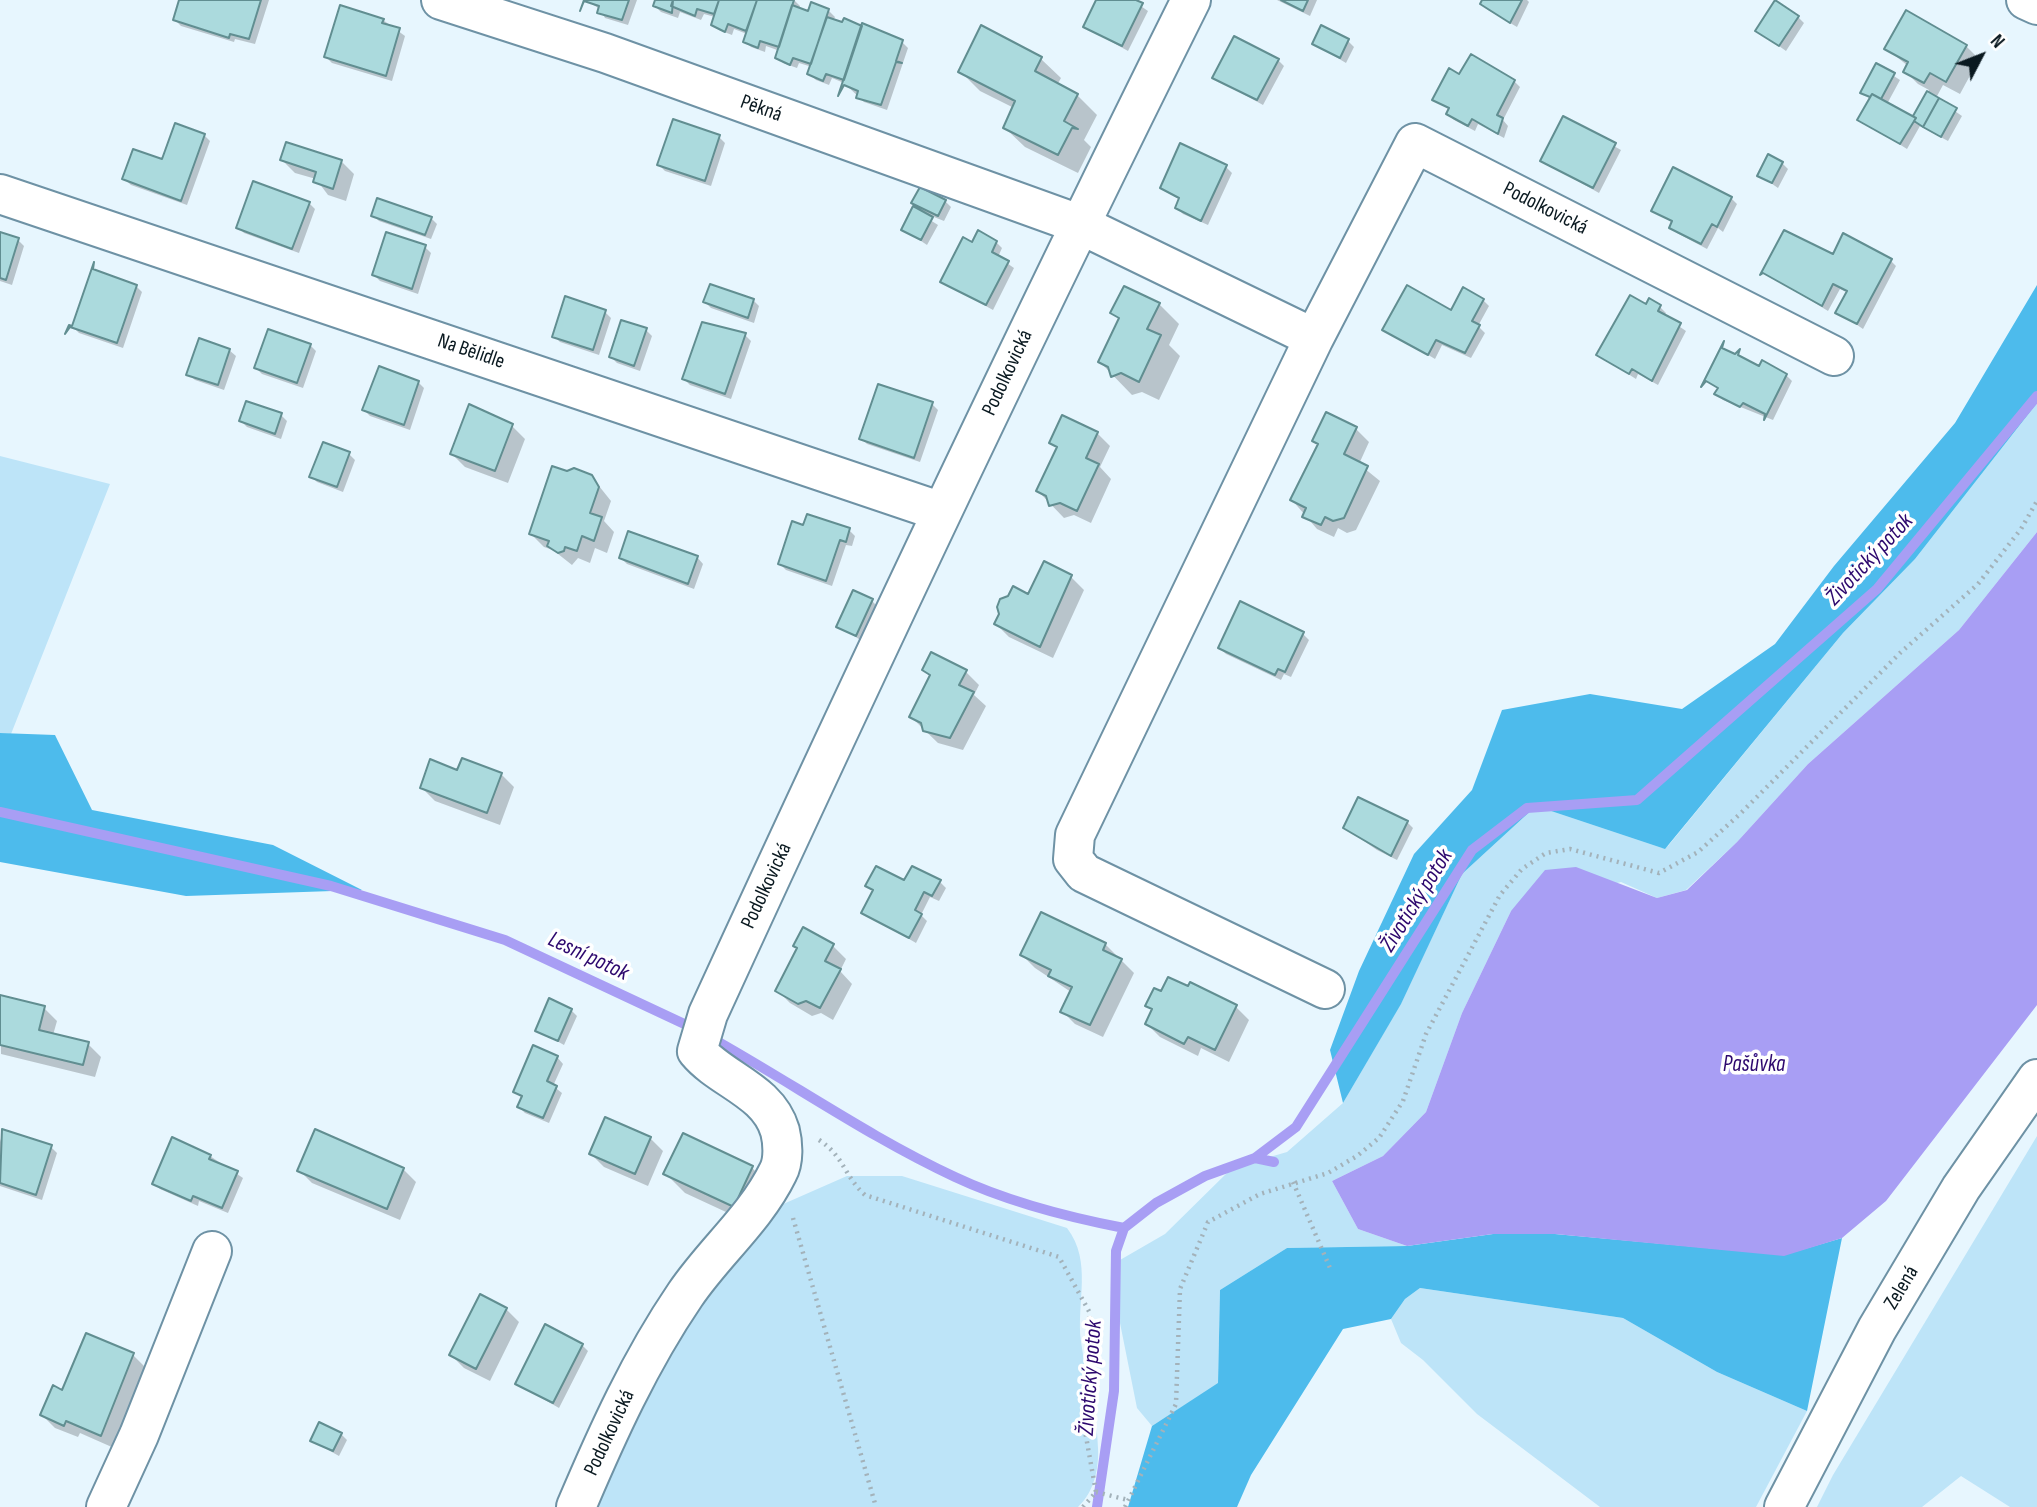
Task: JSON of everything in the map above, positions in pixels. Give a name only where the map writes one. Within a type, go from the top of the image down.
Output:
[{"type":"street","name":"Pěkná","points":[[441,0],[605,53],[1079,223]]},
{"type":"street","name":"Podolkovická","points":[[576,1507],[618,1410],[685,1294],[750,1217],[780,1170],[782,1143],[773,1116],[750,1091],[703,1058],[702,1029],[1079,223],[1191,0]]},
{"type":"street","points":[[2026,0],[2037,5]]},
{"type":"street","name":"Podolkovická","points":[[1325,989],[1084,873],[1073,859],[1075,835],[1314,338],[1415,143],[1834,356]]},
{"type":"street","name":"Na Bělidle","points":[[0,194],[942,512]]},
{"type":"street","points":[[1079,223],[1314,338]]},
{"type":"street","name":"Zelená","points":[[1784,1507],[1877,1329],[1940,1224],[2037,1079]]},
{"type":"street","points":[[106,1507],[139,1435],[212,1251]]},
{"type":"path","points":[[1125,1507],[1175,1404],[1180,1289],[1208,1222],[1260,1194],[1328,1173],[1357,1156],[1379,1138],[1403,1101],[1426,1034],[1500,895],[1522,869],[1546,853],[1570,849],[1658,873],[1698,852],[1804,754],[1900,653],[1978,584],[2021,529],[2037,501]]},
{"type":"path","points":[[811,1135],[834,1149],[845,1165],[850,1182],[865,1195],[1059,1257],[1090,1313],[1083,1420],[1096,1492]]},
{"type":"path","points":[[780,1170],[876,1507]]},
{"type":"path","points":[[1293,1182],[1330,1268]]},
{"type":"path","points":[[1096,1492],[1128,1500]]},
{"type":"path","points":[[1083,1507],[1096,1492]]},
{"type":"shaded area","points":[[2037,285],[2037,403],[1915,559],[1843,633],[1665,849],[1536,806],[1462,874],[1401,1004],[1343,1103],[1330,1050],[1359,971],[1414,854],[1472,790],[1502,710],[1590,694],[1682,709],[1775,644],[1834,566],[1955,423]]},
{"type":"shaded area","points":[[2037,403],[2037,532],[1959,630],[1808,764],[1737,842],[1686,890],[1657,898],[1621,882],[1511,911],[1462,1013],[1426,1112],[1383,1156],[1332,1181],[1358,1229],[1407,1246],[1287,1248],[1220,1290],[1218,1384],[1152,1426],[1137,1408],[1120,1323],[1120,1260],[1165,1234],[1232,1168],[1287,1152],[1343,1103],[1401,1003],[1462,874],[1536,806],[1662,848],[1668,846],[1843,633],[1915,559]]},
{"type":"shaded area","points":[[0,456],[110,484],[11,734],[0,733]]},
{"type":"shaded area","points":[[0,733],[55,735],[92,810],[273,845],[362,890],[186,896],[0,862]]},
{"type":"shaded area","points":[[2037,1136],[2037,1507],[2010,1507],[1961,1476],[1922,1507],[1817,1507],[1833,1475]]},
{"type":"shaded area","points":[[847,1176],[902,1176],[1067,1228],[1075,1241],[1082,1268],[1081,1342],[1094,1408],[1098,1448],[1094,1480],[1083,1501],[1078,1507],[595,1507],[652,1381],[691,1312],[781,1205]]},
{"type":"shaded area","points":[[1493,1234],[1555,1234],[1784,1255],[1842,1238],[1807,1411],[1717,1372],[1623,1318],[1420,1288],[1405,1299],[1391,1319],[1343,1329],[1251,1475],[1237,1507],[1128,1507],[1152,1426],[1218,1383],[1220,1290],[1287,1248],[1407,1246]]},
{"type":"shaded area","points":[[1420,1288],[1623,1318],[1717,1372],[1807,1411],[1756,1507],[1600,1507],[1477,1414],[1423,1360],[1401,1343],[1391,1319],[1405,1299]]},
{"type":"water","name":"Pašůvka","points":[[2037,532],[2037,1005],[1886,1201],[1842,1238],[1784,1256],[1555,1234],[1493,1234],[1407,1246],[1358,1229],[1332,1181],[1383,1156],[1426,1112],[1462,1013],[1511,911],[1545,870],[1576,867],[1657,898],[1687,890],[1737,842],[1808,764],[1959,630]]},
{"type":"building","points":[[179,0],[261,0],[249,39],[230,34],[229,38],[173,20]]},
{"type":"building","points":[[584,0],[629,0],[622,20],[597,13],[599,6],[584,1],[580,11]]},
{"type":"building","points":[[655,0],[673,0],[672,13],[653,6]]},
{"type":"building","points":[[673,0],[719,0],[714,14],[697,9],[695,16],[671,6]]},
{"type":"building","points":[[719,0],[757,0],[746,31],[728,24],[725,32],[711,25]]},
{"type":"building","points":[[757,0],[794,0],[779,47],[760,41],[758,48],[743,42]]},
{"type":"building","points":[[1096,0],[1136,0],[1143,3],[1122,46],[1083,27]]},
{"type":"building","points":[[1281,0],[1308,0],[1303,11]]},
{"type":"building","points":[[1482,0],[1522,0],[1510,23],[1480,4]]},
{"type":"building","points":[[1775,0],[1799,16],[1779,46],[1755,31]]},
{"type":"building","points":[[811,2],[829,9],[811,64],[793,58],[790,65],[775,58],[792,5],[808,11]]},
{"type":"building","points":[[340,5],[384,19],[382,23],[400,28],[386,76],[324,57]]},
{"type":"building","points":[[1906,10],[1967,45],[1946,82],[1930,73],[1924,83],[1903,72],[1908,62],[1884,49]]},
{"type":"building","points":[[827,17],[842,22],[844,18],[862,26],[844,80],[826,74],[823,81],[807,74]]},
{"type":"building","points":[[862,23],[903,40],[896,61],[902,63],[896,62],[881,105],[856,98],[858,91],[844,85],[838,96]]},
{"type":"building","points":[[981,25],[1042,57],[1035,71],[1078,94],[1064,121],[1078,129],[1072,128],[1058,155],[1003,128],[1015,101],[958,72]]},
{"type":"building","points":[[1321,25],[1349,39],[1340,58],[1312,44]]},
{"type":"building","points":[[1234,36],[1279,59],[1257,100],[1212,78]]},
{"type":"building","points":[[1471,54],[1515,80],[1497,115],[1503,118],[1498,134],[1472,119],[1468,126],[1446,114],[1449,108],[1432,100],[1449,68],[1459,74]]},
{"type":"building","points":[[1876,63],[1895,73],[1881,99],[1872,94],[1870,97],[1860,93]]},
{"type":"building","points":[[1927,91],[1939,98],[1923,127],[1914,121],[1916,118],[1913,116]]},
{"type":"building","points":[[1872,94],[1916,118],[1900,144],[1857,120]]},
{"type":"building","points":[[1939,98],[1957,108],[1941,137],[1923,127]]},
{"type":"building","points":[[1563,116],[1616,143],[1593,188],[1540,161]]},
{"type":"building","points":[[673,119],[720,135],[705,181],[657,165]]},
{"type":"building","points":[[175,123],[205,134],[181,201],[122,179],[133,149],[162,159]]},
{"type":"building","points":[[286,142],[342,160],[333,189],[313,182],[316,172],[280,160]]},
{"type":"building","points":[[1180,143],[1227,165],[1201,221],[1175,208],[1179,198],[1160,188]]},
{"type":"building","points":[[1768,154],[1783,162],[1772,183],[1757,176]]},
{"type":"building","points":[[1673,167],[1732,197],[1717,227],[1712,224],[1701,244],[1669,228],[1672,221],[1651,211]]},
{"type":"building","points":[[253,181],[310,202],[292,249],[236,228]]},
{"type":"building","points":[[920,187],[946,200],[938,216],[911,203]]},
{"type":"building","points":[[377,198],[432,217],[425,235],[371,216]]},
{"type":"building","points":[[913,206],[933,217],[921,240],[901,230]]},
{"type":"building","points":[[978,230],[997,241],[992,252],[1009,261],[986,305],[940,282],[963,237],[972,242]]},
{"type":"building","points":[[1784,230],[1833,254],[1843,233],[1892,259],[1857,324],[1835,313],[1847,291],[1833,284],[1822,306],[1763,273],[1760,275]]},
{"type":"building","points":[[0,232],[19,238],[6,280],[0,278]]},
{"type":"building","points":[[386,232],[426,245],[412,289],[372,275]]},
{"type":"building","points":[[94,262],[93,269],[137,285],[117,343],[70,327],[65,334],[69,325],[72,326]]},
{"type":"building","points":[[710,284],[754,299],[748,318],[703,302]]},
{"type":"building","points":[[1407,285],[1451,310],[1463,287],[1484,299],[1472,321],[1480,325],[1465,353],[1436,340],[1428,355],[1382,330]]},
{"type":"building","points":[[1124,286],[1160,303],[1147,329],[1161,335],[1139,382],[1121,373],[1111,377],[1108,367],[1098,362],[1119,318],[1110,313]]},
{"type":"building","points":[[1630,295],[1646,304],[1649,298],[1661,305],[1658,311],[1681,323],[1652,381],[1632,369],[1629,374],[1596,355]]},
{"type":"building","points":[[565,296],[606,310],[593,350],[552,337]]},
{"type":"building","points":[[621,320],[647,328],[634,366],[609,357]]},
{"type":"building","points":[[702,322],[746,333],[725,394],[682,379]]},
{"type":"building","points":[[268,329],[311,344],[297,383],[254,368]]},
{"type":"building","points":[[199,338],[230,349],[218,385],[186,375]]},
{"type":"building","points":[[1724,341],[1722,348],[1735,354],[1740,349],[1738,355],[1759,366],[1762,360],[1787,374],[1764,420],[1765,414],[1743,403],[1740,407],[1714,394],[1718,388],[1706,381],[1701,387]]},
{"type":"building","points":[[379,366],[419,381],[404,425],[362,410]]},
{"type":"building","points":[[878,384],[933,402],[914,458],[859,439]]},
{"type":"building","points":[[246,401],[282,413],[275,434],[239,421]]},
{"type":"building","points":[[469,404],[513,424],[495,471],[450,454]]},
{"type":"building","points":[[1326,412],[1357,427],[1344,454],[1368,466],[1344,518],[1333,521],[1325,517],[1321,525],[1302,517],[1306,508],[1290,500],[1318,444],[1312,441]]},
{"type":"building","points":[[1062,415],[1098,432],[1086,458],[1099,464],[1077,511],[1060,503],[1049,506],[1046,496],[1036,491],[1057,447],[1049,443]]},
{"type":"building","points":[[323,442],[350,452],[337,487],[309,477]]},
{"type":"building","points":[[552,466],[567,471],[574,468],[592,475],[599,487],[590,513],[602,517],[594,541],[582,536],[577,551],[565,547],[564,551],[558,553],[547,546],[549,541],[529,534]]},
{"type":"building","points":[[807,514],[850,528],[846,542],[840,540],[826,581],[778,564],[792,521],[803,525]]},
{"type":"building","points":[[628,531],[698,556],[688,584],[619,558]]},
{"type":"building","points":[[1044,561],[1072,575],[1040,647],[994,624],[999,614],[997,607],[1000,599],[1008,596],[1013,586],[1028,594]]},
{"type":"building","points":[[853,590],[873,599],[856,636],[836,627]]},
{"type":"building","points":[[1240,601],[1304,632],[1285,672],[1278,669],[1275,675],[1218,648]]},
{"type":"building","points":[[931,652],[967,670],[959,685],[974,692],[950,738],[923,731],[921,723],[909,717],[930,675],[922,670]]},
{"type":"building","points":[[462,758],[502,773],[487,813],[420,788],[430,759],[457,770]]},
{"type":"building","points":[[1358,797],[1408,821],[1391,856],[1343,828]]},
{"type":"building","points":[[876,866],[904,880],[912,866],[941,880],[932,896],[924,892],[915,910],[922,914],[909,938],[861,913],[873,890],[865,886]]},
{"type":"building","points":[[1041,912],[1106,943],[1103,950],[1122,959],[1090,1025],[1060,1012],[1072,987],[1048,976],[1051,970],[1020,955]]},
{"type":"building","points":[[803,927],[834,944],[825,961],[841,969],[820,1008],[806,1001],[798,1004],[775,991],[797,948],[793,946]]},
{"type":"building","points":[[1168,977],[1188,986],[1190,982],[1237,1005],[1215,1050],[1188,1037],[1184,1044],[1145,1024],[1152,1009],[1145,1006],[1154,988],[1161,991]]},
{"type":"building","points":[[0,995],[45,1006],[39,1030],[89,1042],[83,1065],[0,1045]]},
{"type":"building","points":[[549,998],[572,1009],[558,1041],[535,1031]]},
{"type":"building","points":[[533,1045],[558,1056],[547,1081],[557,1086],[543,1118],[517,1107],[522,1096],[513,1092]]},
{"type":"building","points":[[605,1117],[651,1137],[635,1174],[589,1154]]},
{"type":"building","points":[[2,1129],[52,1145],[36,1195],[0,1183]]},
{"type":"building","points":[[315,1129],[404,1168],[387,1209],[297,1171]]},
{"type":"building","points":[[683,1133],[753,1166],[734,1207],[663,1174]]},
{"type":"building","points":[[172,1137],[211,1155],[209,1159],[238,1171],[222,1208],[193,1196],[191,1201],[152,1184]]},
{"type":"building","points":[[480,1294],[507,1308],[476,1369],[449,1355]]},
{"type":"building","points":[[545,1324],[583,1344],[553,1403],[515,1384]]},
{"type":"building","points":[[86,1333],[134,1353],[101,1436],[66,1421],[64,1426],[40,1415],[53,1385],[62,1390]]},
{"type":"building","points":[[319,1422],[342,1433],[333,1451],[310,1441]]},
{"type":"waterway","name":"Životický potok","points":[[1097,1507],[1114,1391],[1116,1251],[1124,1228],[1156,1203],[1205,1176],[1255,1158],[1296,1127],[1472,850],[1527,808],[1637,800],[1877,589],[2037,396]]},
{"type":"waterway","name":"Lesní potok","points":[[0,812],[331,886],[505,940],[695,1029]]},
{"type":"waterway","name":"Lesní potok","points":[[708,1036],[892,1145],[955,1177],[1038,1208],[1124,1228]]},
{"type":"waterway","points":[[1255,1158],[1274,1162]]}]
